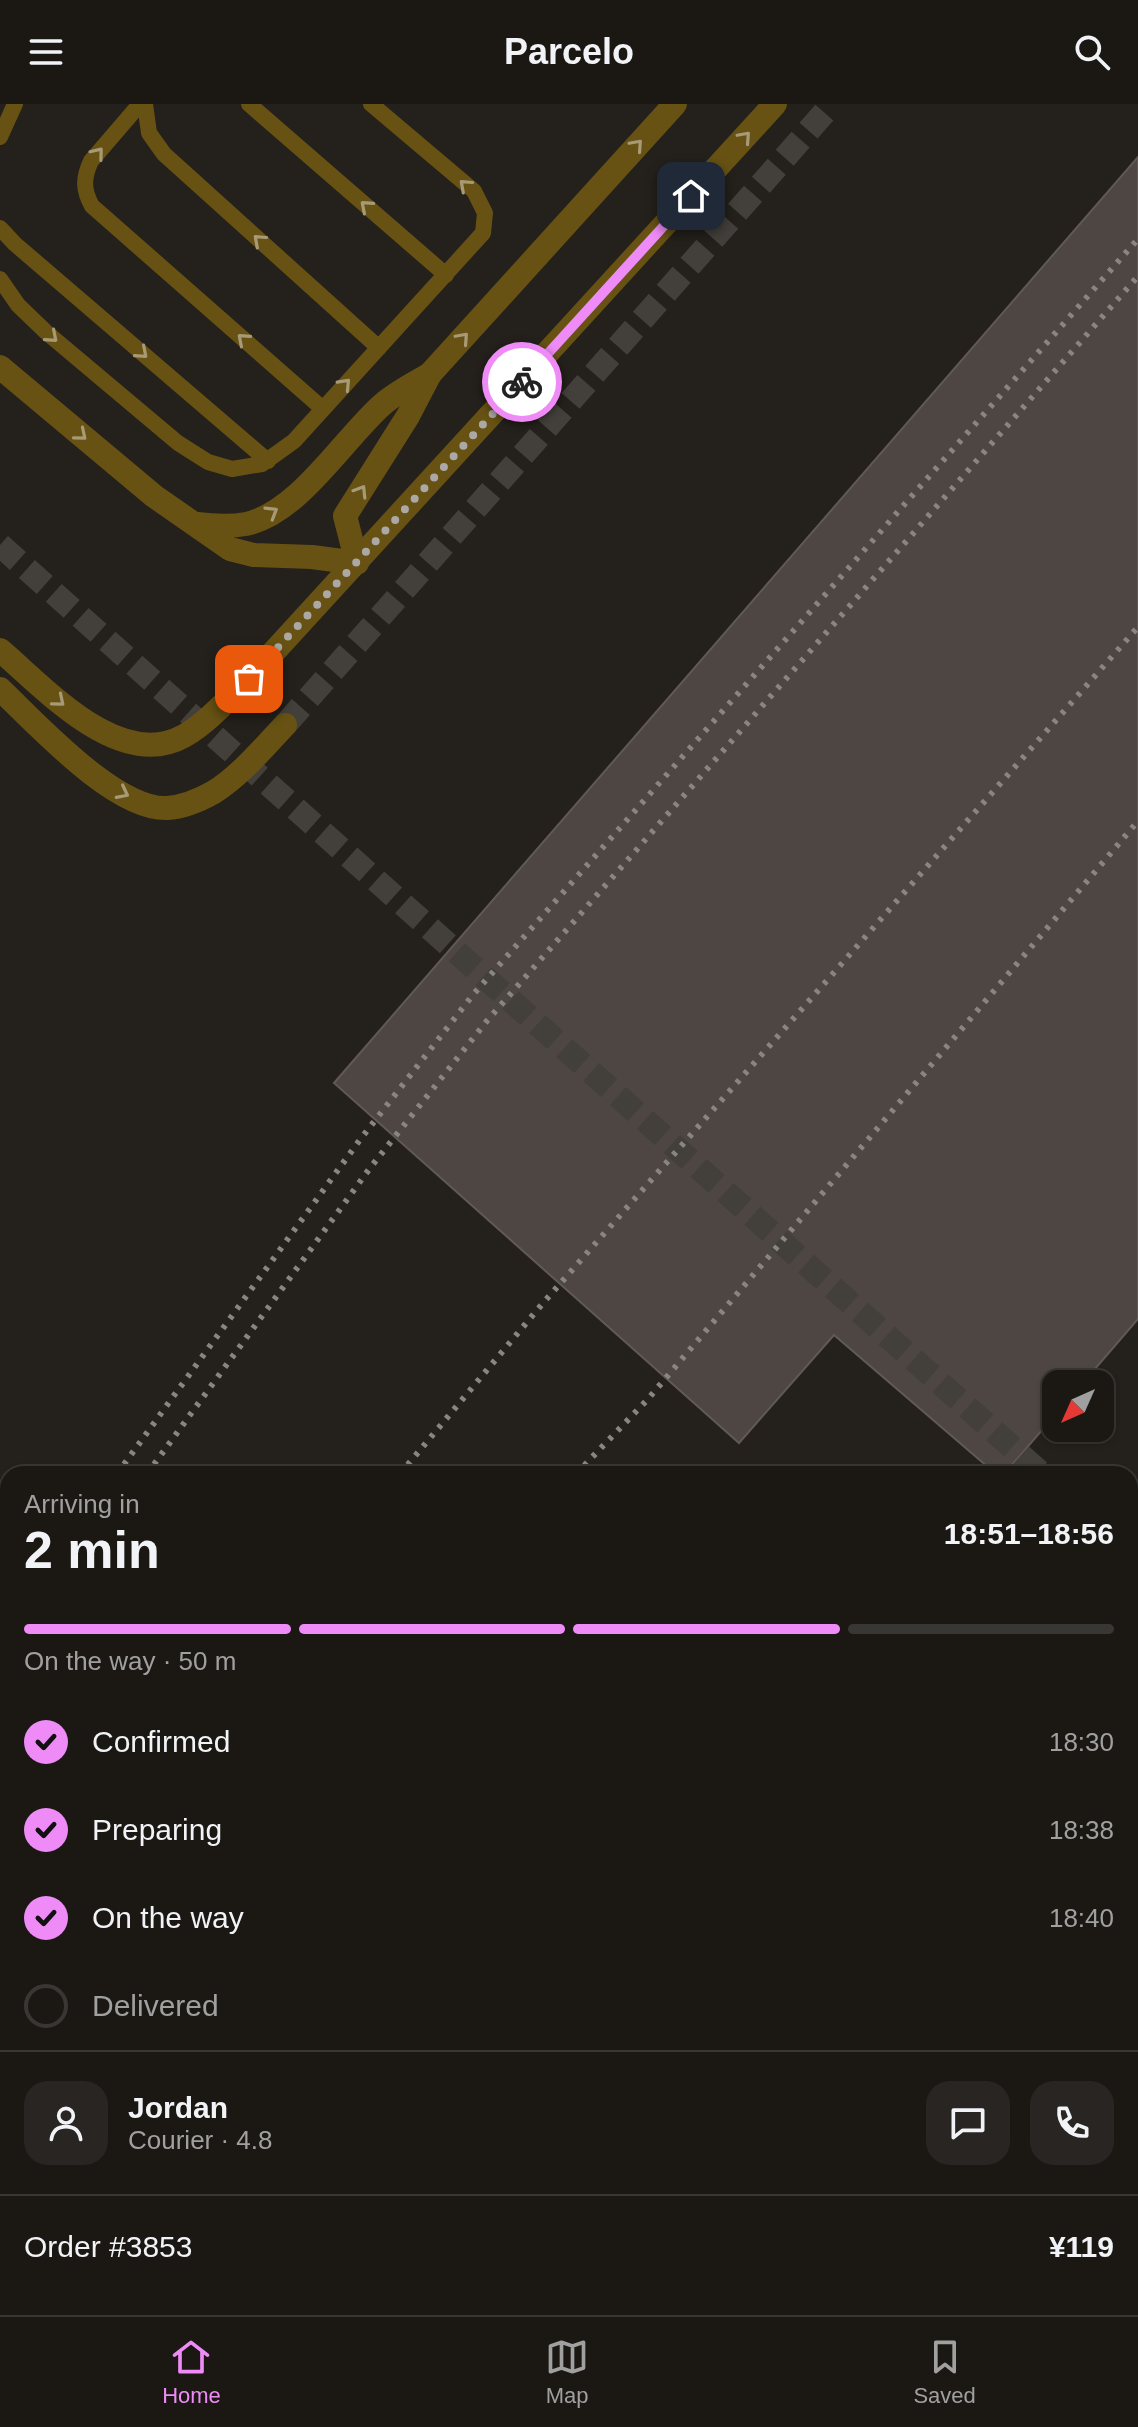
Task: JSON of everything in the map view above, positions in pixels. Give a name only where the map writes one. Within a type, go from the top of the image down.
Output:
[{"type":"street","points":[[357,563],[345,516],[408,416],[430,374],[675,104]]},
{"type":"street","points":[[0,650],[82,720],[124,743],[153,745],[183,736],[219,708],[357,563],[775,104]]},
{"type":"street","points":[[0,367],[154,496],[230,549],[254,555],[312,557],[357,563]]},
{"type":"street","points":[[197,524],[235,525],[268,516],[298,492],[384,403],[430,374]]},
{"type":"street","points":[[0,689],[95,776],[119,793],[165,808],[189,804],[213,792],[237,775],[285,725]]},
{"type":"lane","points":[[0,137],[15,104]]},
{"type":"lane","points":[[142,104],[149,133],[164,154],[379,348]]},
{"type":"lane","points":[[142,104],[91,161],[86,171],[85,193],[92,206],[323,409]]},
{"type":"lane","points":[[249,104],[446,275]]},
{"type":"lane","points":[[0,279],[18,305],[46,332],[195,455],[232,469],[268,461],[294,441],[483,233],[485,213],[474,191],[371,104]]},
{"type":"lane","points":[[0,228],[268,461]]},
{"type":"building","points":[[1138,157],[1138,1319],[1094,1370],[1042,1370],[1042,1430],[1011,1466],[987,1466],[834,1335],[739,1443],[334,1083]]},
{"type":"tunnel","points":[[285,725],[832,104]]},
{"type":"tunnel","points":[[0,545],[1033,1466]]},
{"type":"railway","points":[[123,1466],[359,1141],[472,996],[1138,239]]},
{"type":"railway","points":[[153,1466],[370,1168],[486,1022],[1138,276]]},
{"type":"railway","points":[[407,1466],[543,1303],[1138,627]]},
{"type":"railway","points":[[584,1466],[648,1399],[1138,821]]},
{"type":"way so far","points":[[249,679],[522,382]]},
{"type":"route","points":[[522,382],[691,196]]}]
